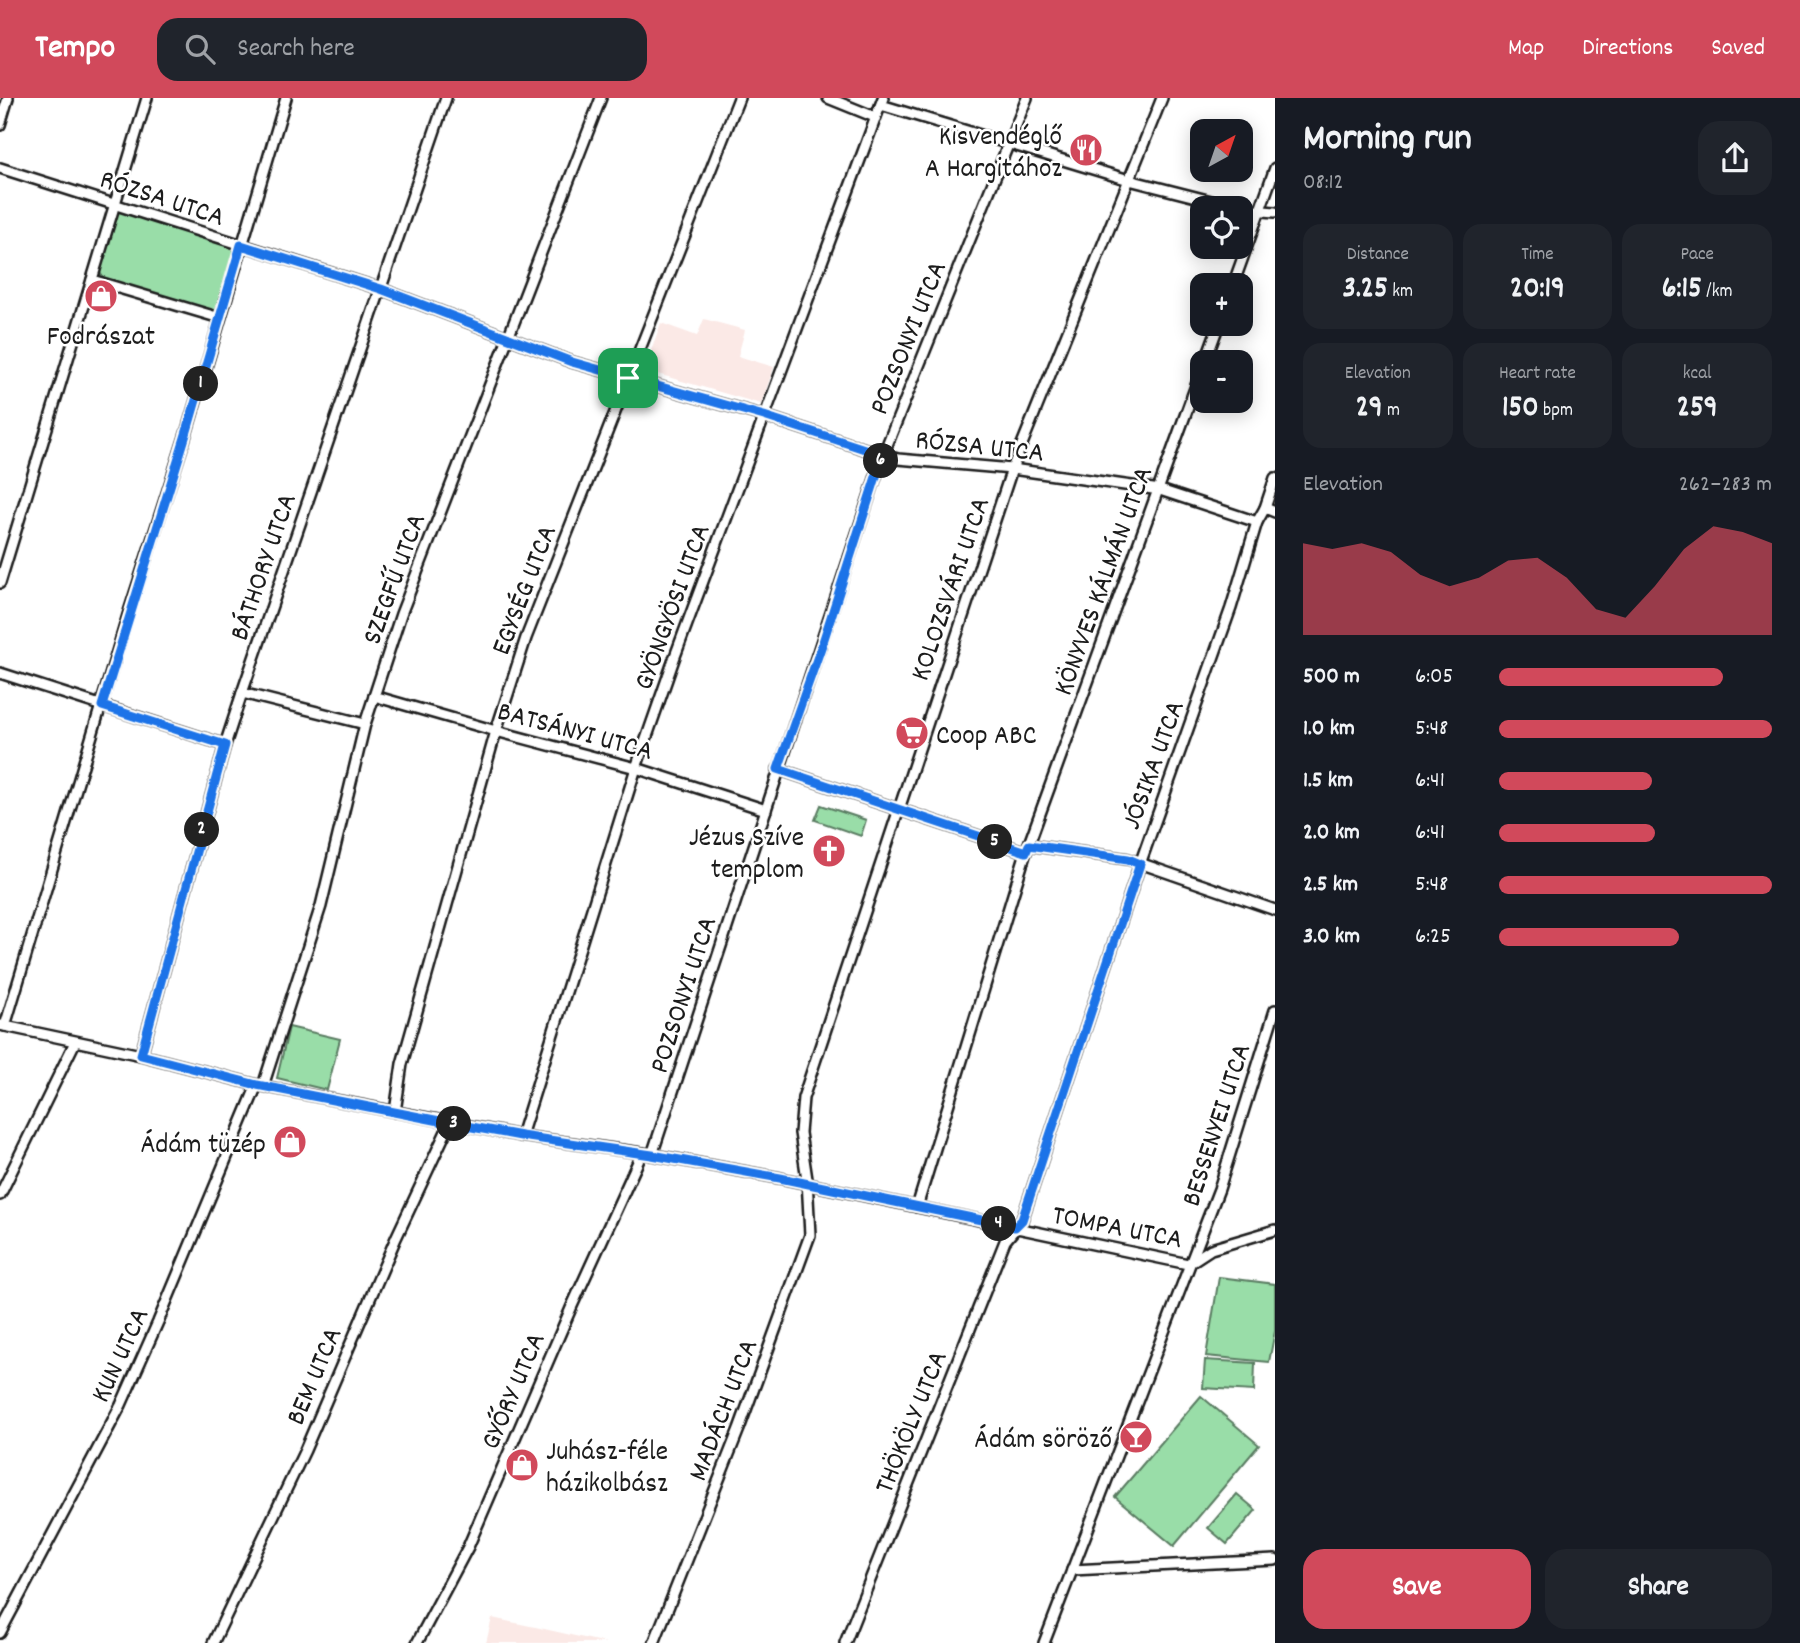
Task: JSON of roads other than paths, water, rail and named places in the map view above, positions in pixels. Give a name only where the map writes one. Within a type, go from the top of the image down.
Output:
[{"type":"street","points":[[0,125],[8,98]]},
{"type":"street","points":[[0,583],[147,98]]},
{"type":"street","points":[[2,1026],[187,431],[286,98]]},
{"type":"street","name":"BÁTHORY UTCA","points":[[141,1055],[225,745],[446,98]]},
{"type":"street","name":"SZEGFŰ UTCA","points":[[260,1085],[321,906],[365,724],[401,614],[601,98]]},
{"type":"street","name":"EGYSÉG UTCA","points":[[396,1111],[402,1064],[496,731],[526,638],[740,98]]},
{"type":"street","points":[[828,98],[876,117]]},
{"type":"street","name":"POZSONYI UTCA","points":[[647,1154],[823,642],[883,455],[1027,98]]},
{"type":"street","name":"KOLOZSVÁRI UTCA","points":[[808,1186],[800,1133],[803,1098],[1013,469],[1162,98]]},
{"type":"street","points":[[882,101],[1129,180],[1192,196]]},
{"type":"street","name":"GYÖNGYÖSI UTCA","points":[[521,1136],[636,768],[882,101]]},
{"type":"street","name":"RÓZSA UTCA","points":[[0,168],[381,289],[572,362],[764,416],[883,455],[898,459],[1013,469],[1160,490],[1257,522]]},
{"type":"street","points":[[1237,273],[1275,168]]},
{"type":"street","points":[[1253,211],[1275,212]]},
{"type":"street","points":[[92,280],[219,318]]},
{"type":"street","name":"KÖNYVES KÁLMÁN UTCA","points":[[917,1207],[1028,849],[1190,404]]},
{"type":"street","points":[[1275,478],[1265,508],[1275,512]]},
{"type":"street","name":"JÓSIKA UTCA","points":[[1018,1224],[1140,864],[1231,608],[1257,522],[1265,508]]},
{"type":"street","points":[[0,673],[225,745]]},
{"type":"street","points":[[242,693],[365,724]]},
{"type":"street","name":"BATSÁNYI UTCA","points":[[374,696],[636,768],[766,810]]},
{"type":"street","points":[[778,769],[1028,849],[1128,859],[1275,910]]},
{"type":"street","name":"BESSENYEI UTCA","points":[[1044,1643],[1219,1189],[1275,1010]]},
{"type":"street","name":"TOMPA UTCA","points":[[2,1026],[141,1055],[260,1085],[521,1136],[647,1154],[780,1178],[808,1186],[1018,1224],[1188,1264],[1211,1249],[1275,1230]]},
{"type":"street","points":[[0,1195],[75,1042]]},
{"type":"street","name":"KUN UTCA","points":[[0,1633],[121,1405],[260,1085]]},
{"type":"street","name":"BEM UTCA","points":[[213,1643],[304,1450],[396,1238],[450,1123]]},
{"type":"street","name":"GYŐRY UTCA","points":[[417,1643],[468,1547],[567,1319],[647,1154]]},
{"type":"street","name":"MADÁCH UTCA","points":[[654,1643],[739,1429],[810,1235],[808,1186]]},
{"type":"street","name":"THÖKÖLY UTCA","points":[[845,1643],[1005,1241],[1018,1224]]},
{"type":"street","points":[[1072,1570],[1275,1560]]},
{"type":"place","name":"Kisvendéglő A Hargitához","points":[[1086,150]]},
{"type":"place","name":"Fodrászat","points":[[101,296]]},
{"type":"place","name":"Coop ABC","points":[[912,733]]},
{"type":"place","name":"Jézus Szíve templom","points":[[829,851]]},
{"type":"place","name":"Ádám tüzép","points":[[290,1142]]},
{"type":"place","name":"Ádám söröző","points":[[1136,1437]]},
{"type":"place","name":"Juhász-féle házikolbász","points":[[522,1465]]}]
